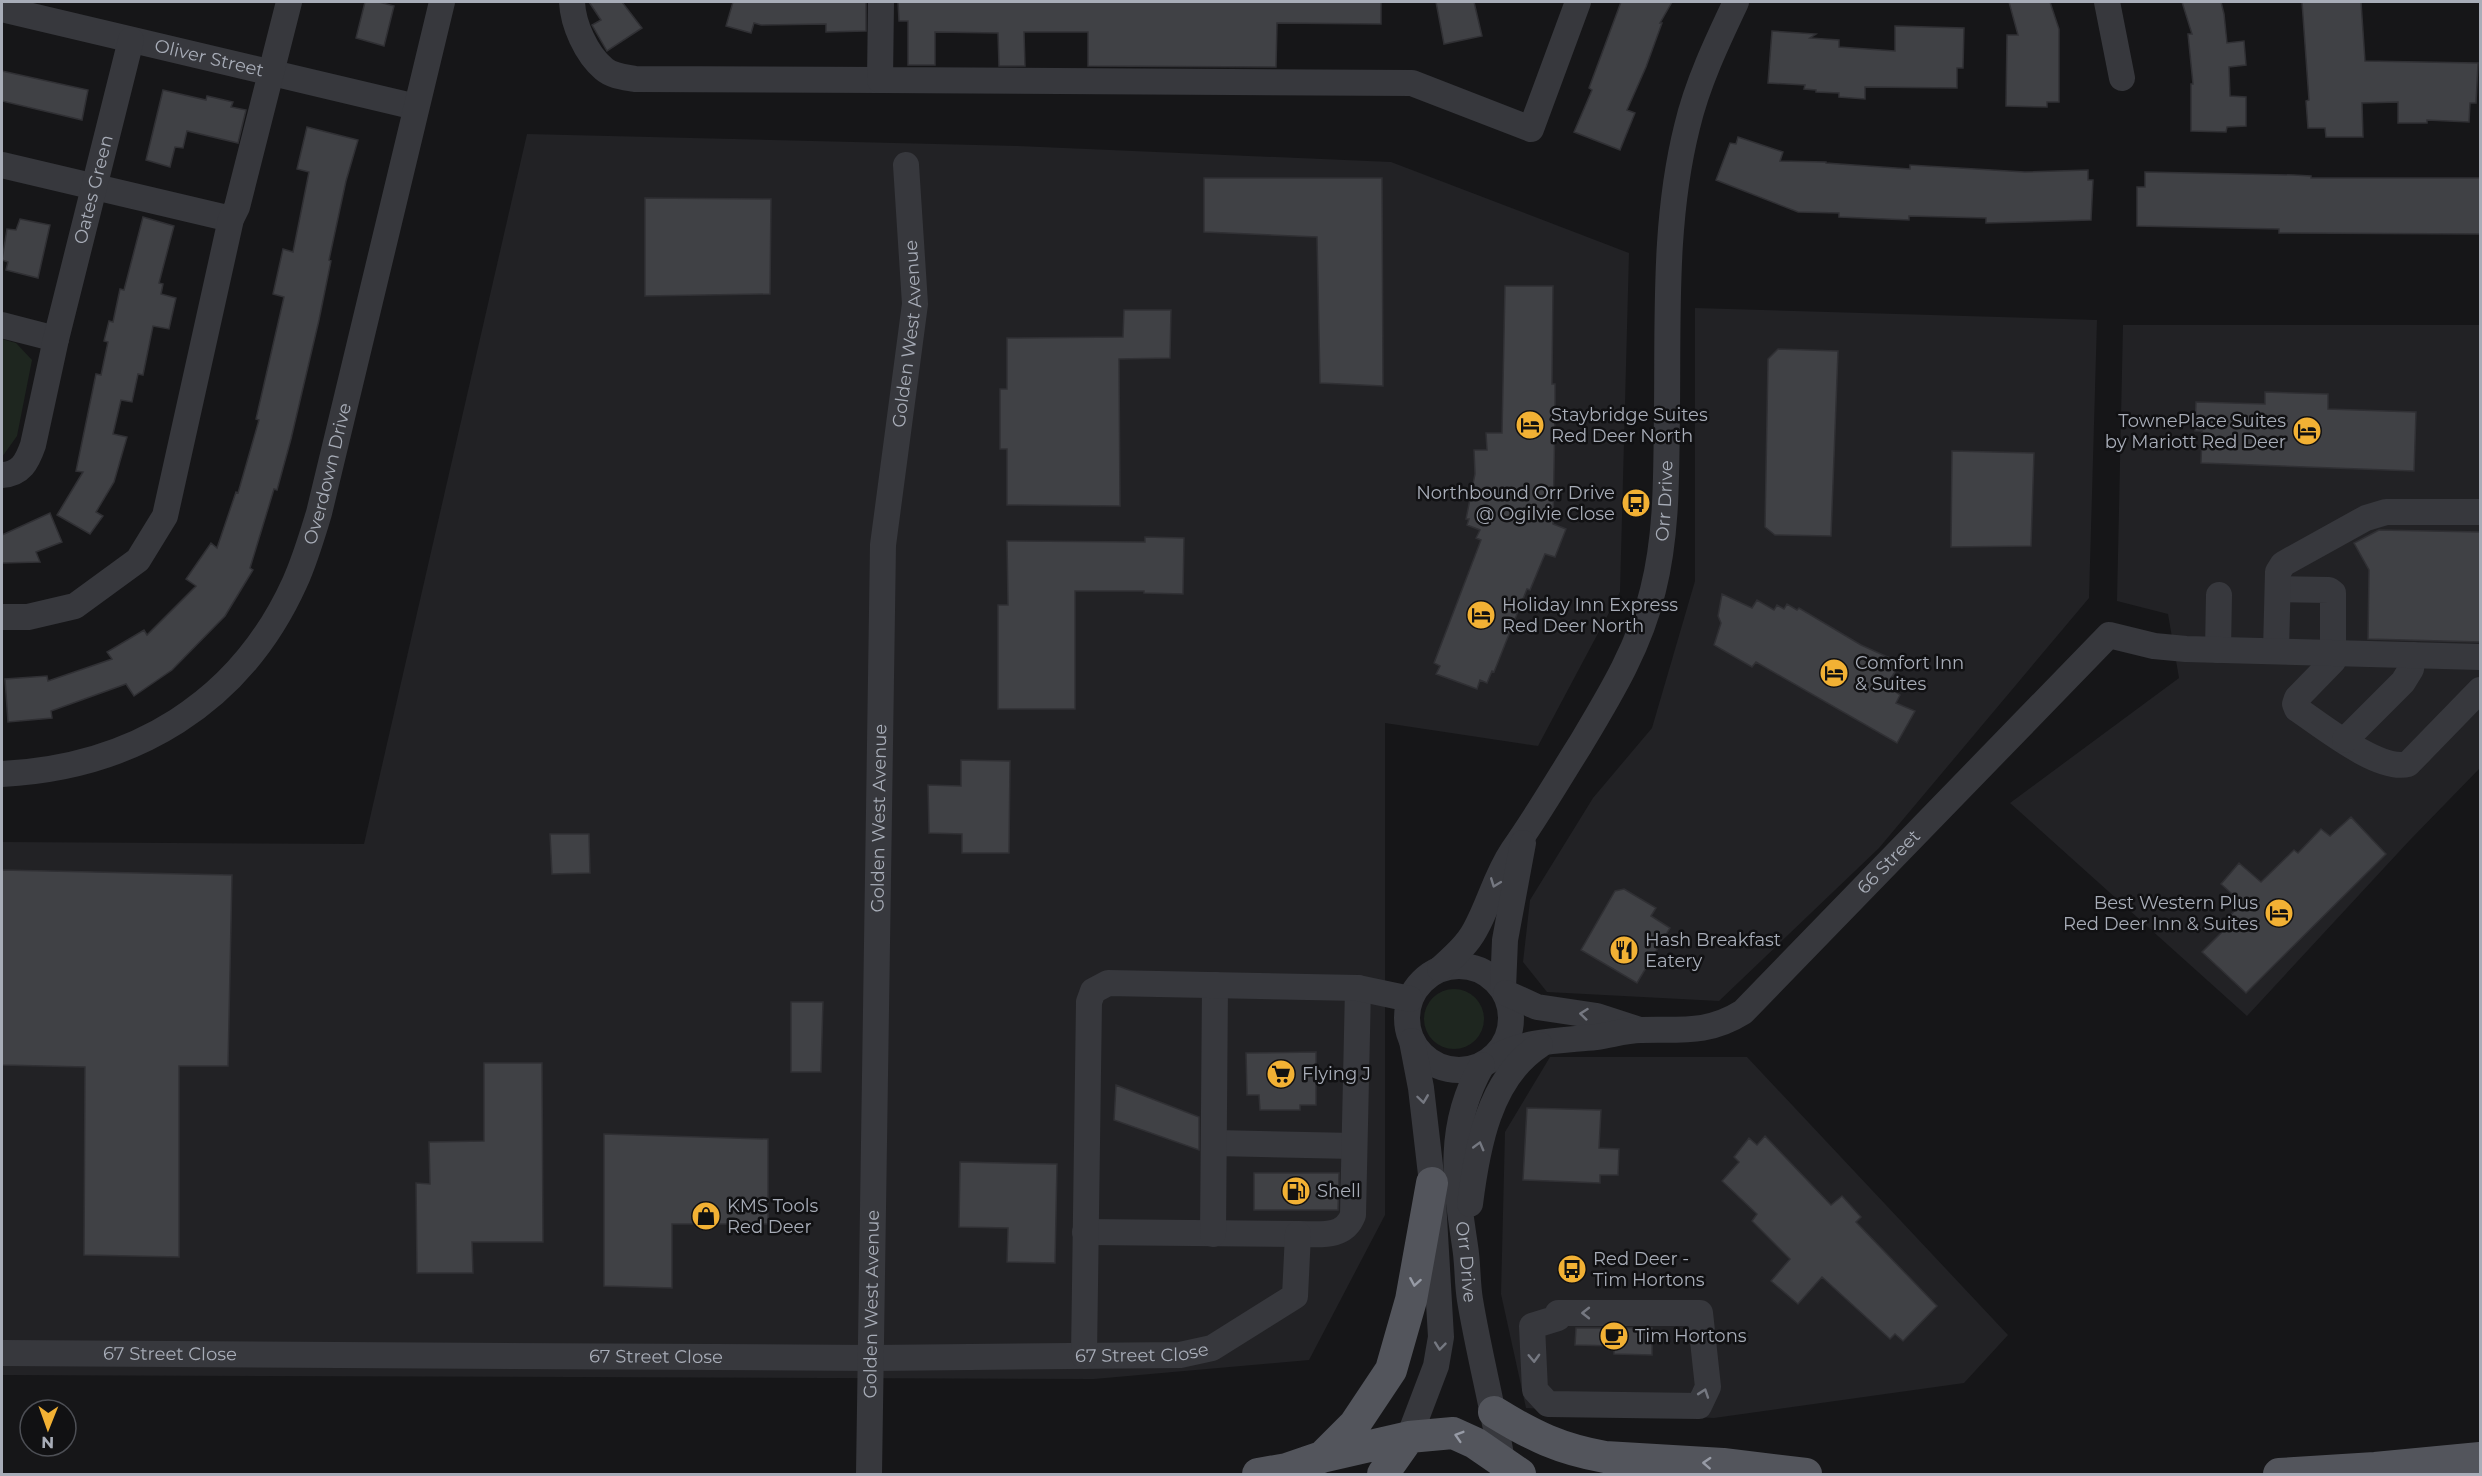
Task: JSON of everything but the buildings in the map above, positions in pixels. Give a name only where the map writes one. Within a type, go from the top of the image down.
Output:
[{"type":"main road","points":[[1322,1456],[1355,1424],[1391,1370],[1412,1300],[1432,1183]]},
{"type":"main road","points":[[1494,1412],[1524,1431],[1556,1446],[1588,1454],[1723,1464],[1806,1474]]},
{"type":"main road","points":[[1258,1474],[1287,1469],[1322,1456],[1433,1434],[1462,1436],[1509,1470]]},
{"type":"main road","points":[[1383,1474],[1409,1437]]},
{"type":"main road","points":[[2279,1474],[2481,1458]]},
{"type":"street","points":[[2,617],[28,617],[75,606],[138,560],[165,516],[231,219],[237,207],[289,2]]},
{"type":"street","name":"Overdown Drive","points":[[2,774],[28,773],[68,766],[112,753],[155,735],[192,712],[218,691],[242,668],[262,641],[295,583],[319,513],[442,2]]},
{"type":"street","points":[[572,2],[576,28],[604,69],[618,76],[635,79],[1412,83],[1530,129],[1578,2]]},
{"type":"street","points":[[880,80],[881,2]]},
{"type":"street","name":"Orr Drive","points":[[1440,969],[1465,944],[1475,930],[1500,869],[1525,834],[1622,674],[1646,616],[1662,544],[1665,505],[1671,218],[1681,154],[1692,108],[1717,42],[1736,2]]},
{"type":"street","points":[[2107,2],[2122,78]]},
{"type":"street","name":"Oliver Street","points":[[2,9],[416,107]]},
{"type":"street","name":"Oates Green","points":[[2,476],[16,472],[28,459],[33,445],[56,339],[130,40]]},
{"type":"street","points":[[2,165],[231,219]]},
{"type":"street","name":"Golden West Avenue","points":[[869,1474],[873,1358],[883,545],[915,304],[906,165]]},
{"type":"street","points":[[2,325],[56,339]]},
{"type":"street","points":[[2276,651],[2278,572],[2283,564],[2366,518],[2386,512],[2481,512]]},
{"type":"street","points":[[2278,589],[2329,590],[2334,593],[2333,661],[2297,698],[2295,704],[2297,709],[2369,755],[2394,765],[2408,764],[2481,690]]},
{"type":"street","points":[[2219,595],[2218,650],[2481,657]]},
{"type":"street","name":"66 Street","points":[[1488,1061],[1516,1047],[1546,1041],[1597,1037],[1640,1030],[1709,1028],[1728,1022],[1743,1012],[2109,635],[2154,646],[2218,650]]},
{"type":"street","points":[[2345,740],[2403,682],[2411,669],[2413,655]]},
{"type":"street","name":"Orr Drive","points":[[1504,991],[1505,940],[1525,834]]},
{"type":"street","points":[[1458,965],[1475,968],[1490,976],[1504,991],[1511,1010],[1511,1028],[1504,1044],[1488,1061],[1467,1070],[1450,1070],[1434,1064],[1421,1054],[1412,1041],[1407,1027],[1406,1013],[1417,986],[1427,976],[1440,969],[1458,965]]},
{"type":"street","points":[[1084,1356],[1089,1002],[1093,991],[1108,983],[1358,988],[1410,999]]},
{"type":"street","points":[[1213,1234],[1215,985]]},
{"type":"street","points":[[1085,1232],[1328,1234],[1342,1231],[1350,1224],[1353,1215],[1358,988]]},
{"type":"street","name":"66 Street","points":[[1504,991],[1537,1007],[1597,1016],[1640,1030]]},
{"type":"street","name":"Orr Drive","points":[[1409,1437],[1440,1350],[1432,1183],[1421,1088],[1412,1041]]},
{"type":"street","points":[[1465,1246],[1476,1155],[1488,1120],[1506,1080],[1516,1066],[1529,1052],[1546,1041]]},
{"type":"street","name":"Orr Drive","points":[[1488,1061],[1470,1086],[1456,1134],[1461,1228],[1470,1299],[1482,1365],[1509,1470]]},
{"type":"street","points":[[1214,1143],[1354,1146]]},
{"type":"street","name":"67 Street Close","points":[[2,1353],[873,1358],[1180,1355],[1212,1348],[1295,1296],[1298,1234]]},
{"type":"street","points":[[1700,1313],[1707,1387],[1699,1406],[1548,1404],[1535,1390],[1532,1326],[1558,1315],[1700,1313]]},
{"type":"shaded area","points":[[527,134],[1018,146],[1391,162],[1629,253],[1620,592],[1538,746],[1385,723],[1385,1215],[1309,1360],[1094,1379],[2,1375],[2,842],[364,844]]},
{"type":"shaded area","points":[[1695,308],[2097,320],[2089,598],[1879,848],[1719,1001],[1547,992],[1523,962],[1530,900],[1593,798],[1652,728],[1695,581]]},
{"type":"shaded area","points":[[2123,325],[2480,325],[2480,768],[2247,1016],[2010,803],[2179,678],[2168,614],[2117,601]]},
{"type":"shaded area","points":[[2,339],[16,343],[32,360],[17,436],[2,457]]},
{"type":"shaded area","points":[[1448,989],[1460,989],[1471,994],[1479,1002],[1484,1019],[1482,1031],[1471,1044],[1460,1049],[1448,1049],[1437,1044],[1429,1036],[1424,1025],[1424,1013],[1429,1002],[1437,994]]},
{"type":"shaded area","points":[[1550,1057],[1747,1057],[2008,1335],[1964,1383],[1714,1418],[1526,1408],[1501,1294],[1505,1132]]},
{"type":"place","name":"Staybridge Suites Red Deer North","points":[[1530,425]]},
{"type":"place","name":"TownePlace Suites by Mariott Red Deer","points":[[2307,431]]},
{"type":"place","name":"Northbound Orr Drive @ Ogilvie Close","points":[[1636,503]]},
{"type":"place","name":"Holiday Inn Express Red Deer North","points":[[1481,615]]},
{"type":"place","name":"Comfort Inn & Suites","points":[[1834,673]]},
{"type":"place","name":"Best Western Plus Red Deer Inn & Suites","points":[[2279,913]]},
{"type":"place","name":"Hash Breakfast Eatery","points":[[1624,950]]},
{"type":"place","name":"Flying J","points":[[1281,1074]]},
{"type":"place","name":"Shell","points":[[1296,1191]]},
{"type":"place","name":"KMS Tools Red Deer","points":[[706,1216]]},
{"type":"place","name":"Red Deer - Tim Hortons","points":[[1572,1269]]},
{"type":"place","name":"Tim Hortons","points":[[1614,1336]]}]
